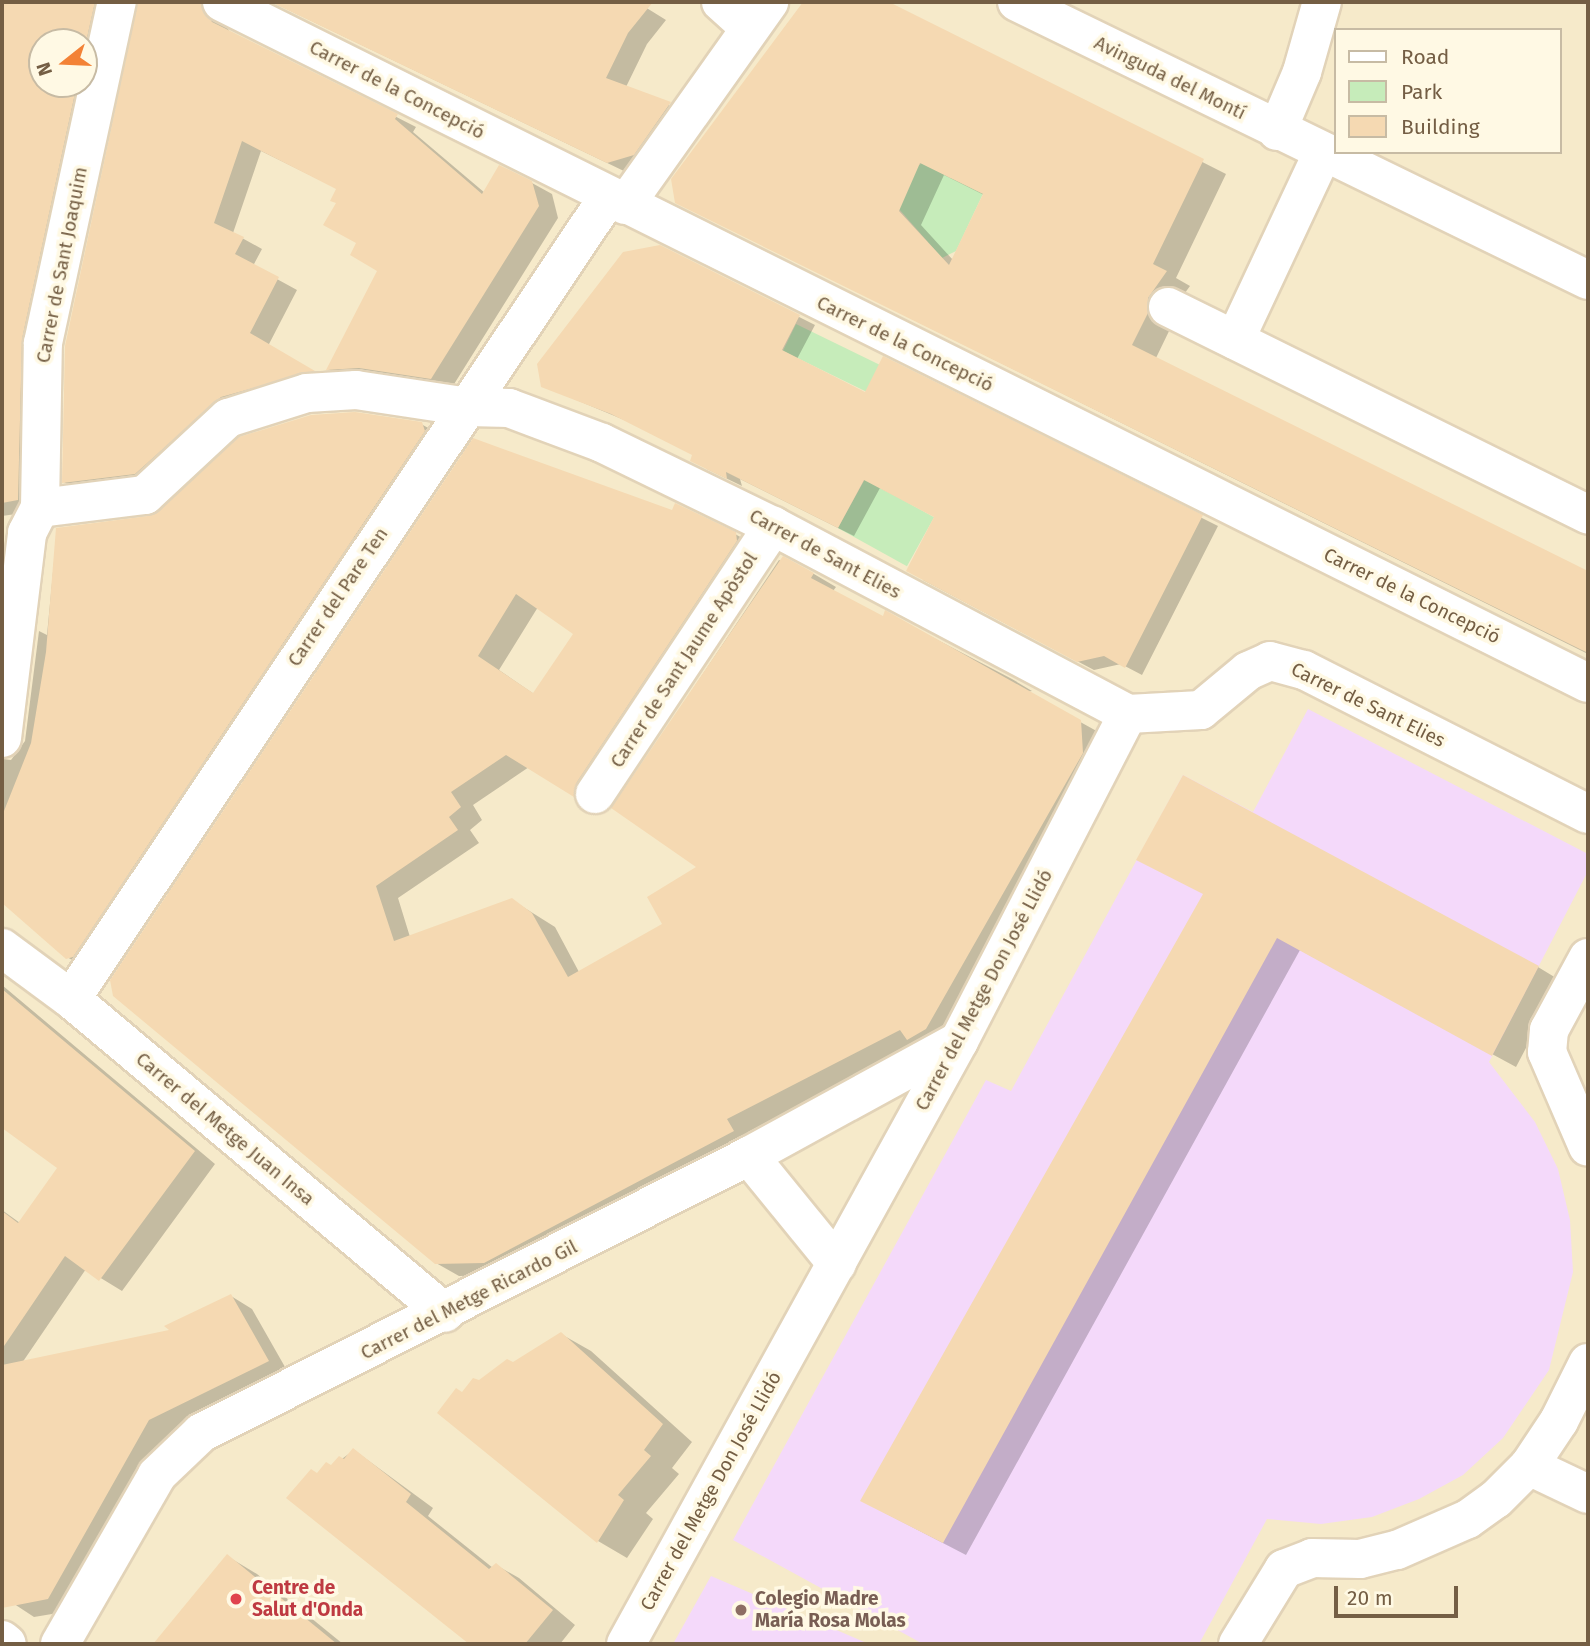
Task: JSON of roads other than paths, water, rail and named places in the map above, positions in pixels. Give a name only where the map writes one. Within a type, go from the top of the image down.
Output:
[{"type":"street","name":"Carrer de Sant Joaquim","points":[[2,738],[43,343],[117,2]]},
{"type":"street","name":"Carrer de la Concepció","points":[[222,2],[1588,683]]},
{"type":"street","points":[[721,2],[759,14]]},
{"type":"street","name":"Avinguda del Montí","points":[[1017,2],[1322,154],[1588,280]]},
{"type":"street","points":[[1277,131],[1302,72],[1322,2]]},
{"type":"street","name":"Carrer del Pare Ten","points":[[71,999],[469,407],[617,201],[759,14]]},
{"type":"street","points":[[1235,340],[1322,154]]},
{"type":"street","points":[[1168,307],[1588,514]]},
{"type":"street","name":"Carrer de Sant Elies","points":[[23,526],[145,495],[214,427],[286,398],[356,390],[469,407],[509,408],[567,428],[773,526],[1128,714],[1201,710],[1248,671],[1270,661],[1304,670],[1588,814]]},
{"type":"street","name":"Carrer de Sant Jaume Apòstol","points":[[595,794],[773,526]]},
{"type":"street","name":"Carrer del Metge Don José Llidó","points":[[626,1644],[959,1041],[1128,714]]},
{"type":"street","name":"Carrer del Metge Juan Insa","points":[[2,948],[71,999],[445,1314]]},
{"type":"street","points":[[1588,958],[1549,1030],[1547,1052],[1588,1147]]},
{"type":"street","name":"Carrer del Metge Ricardo Gil","points":[[60,1644],[158,1475],[179,1450],[201,1433],[445,1314],[749,1156],[959,1041]]},
{"type":"street","points":[[749,1156],[837,1264]]},
{"type":"street","points":[[1238,1644],[1284,1569],[1312,1558],[1360,1559],[1434,1536],[1496,1499],[1529,1466],[1559,1421],[1588,1363]]},
{"type":"street","points":[[1529,1466],[1588,1494]]},
{"type":"street","points":[[2,1640],[7,1644]]},
{"type":"place","name":"Centre de Salut d'Onda","points":[[236,1599]]},
{"type":"place","name":"Colegio Madre María Rosa Molas","points":[[741,1610]]}]
